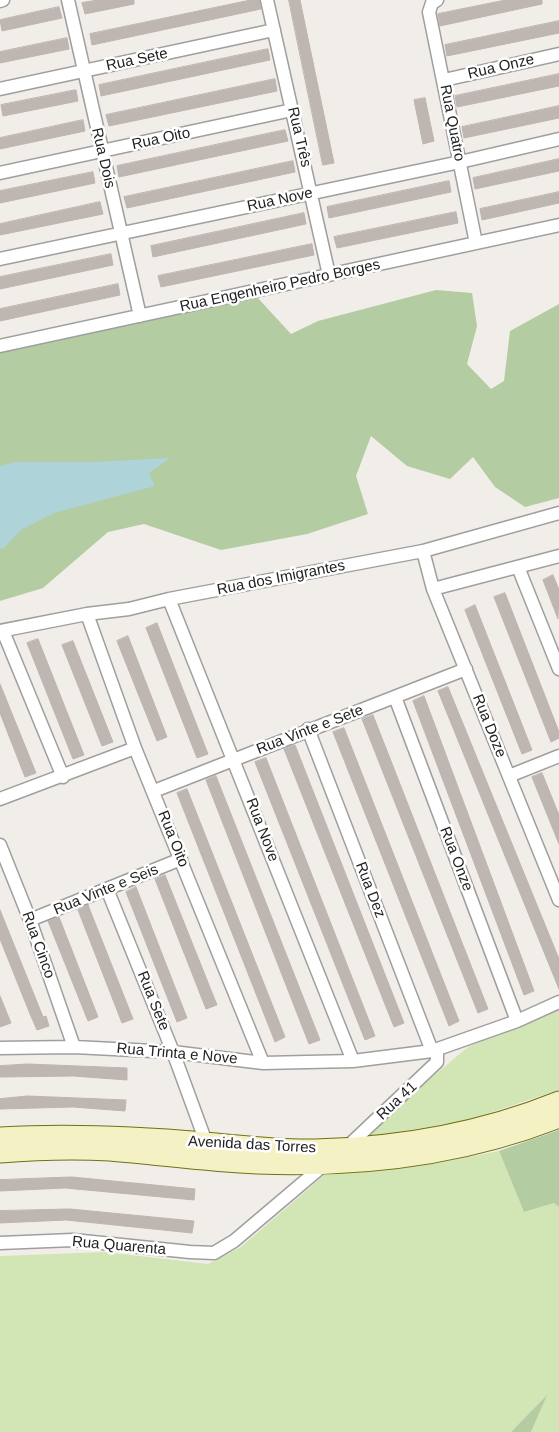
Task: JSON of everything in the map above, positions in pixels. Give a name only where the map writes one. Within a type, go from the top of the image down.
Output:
[{"type":"main road","name":"Avenida das Torres","points":[[0,1137],[42,1134],[109,1135],[206,1142],[257,1148],[314,1149],[366,1147],[429,1138],[535,1110],[559,1100]]},
{"type":"main road","name":"Avenida das Torres","points":[[0,1153],[42,1150],[108,1151],[256,1164],[367,1163],[432,1154],[540,1125],[559,1118]]},
{"type":"street","name":"Rua Dois","points":[[68,0],[140,316]]},
{"type":"street","name":"Rua Três","points":[[267,0],[329,275]]},
{"type":"street","name":"Rua Quatro","points":[[435,2],[429,12],[476,243]]},
{"type":"street","name":"Rua Sete","points":[[0,89],[274,30]]},
{"type":"street","name":"Rua Onze","points":[[444,80],[559,54]]},
{"type":"street","name":"Rua Oito","points":[[0,173],[292,110]]},
{"type":"street","name":"Rua Nove","points":[[0,259],[460,162],[559,139]]},
{"type":"street","name":"Rua Engenheiro Pedro Borges","points":[[0,346],[559,225]]},
{"type":"street","name":"Rua dos Imigrantes","points":[[1,631],[87,614],[130,609],[169,599],[423,551],[559,513]]},
{"type":"street","name":"Rua Doze","points":[[423,551],[433,589],[559,900]]},
{"type":"street","points":[[433,589],[559,556]]},
{"type":"street","points":[[518,567],[559,669]]},
{"type":"street","name":"Rua Nove","points":[[169,599],[353,1061]]},
{"type":"street","name":"Rua Oito","points":[[87,614],[135,748],[263,1063]]},
{"type":"street","points":[[1,631],[63,777]]},
{"type":"street","name":"Rua Vinte e Sete","points":[[154,791],[308,729],[466,669]]},
{"type":"street","name":"Rua Onze","points":[[395,696],[517,1021]]},
{"type":"street","name":"Rua Dez","points":[[308,729],[435,1050]]},
{"type":"street","points":[[0,799],[63,777],[135,748]]},
{"type":"street","points":[[509,776],[559,756]]},
{"type":"street","name":"Rua Cinco","points":[[0,845],[4,865],[30,920],[74,1047]]},
{"type":"street","name":"Rua Vinte e Seis","points":[[30,920],[181,859]]},
{"type":"street","name":"Rua Sete","points":[[108,889],[173,1052],[206,1142]]},
{"type":"street","points":[[517,1021],[559,1002]]},
{"type":"street","name":"Rua Trinta e Nove","points":[[0,1048],[74,1047],[173,1052],[263,1063],[353,1061],[435,1050],[517,1021]]},
{"type":"street","name":"Rua 41","points":[[347,1147],[438,1062],[435,1050]]},
{"type":"street","name":"Rua Quarenta","points":[[0,1243],[73,1240],[214,1253],[234,1241],[325,1164]]},
{"type":"green space","points":[[436,290],[472,293],[477,326],[467,364],[491,389],[504,381],[510,331],[559,304],[559,498],[525,507],[495,487],[473,457],[450,479],[407,466],[371,436],[356,476],[368,514],[307,534],[221,550],[144,524],[108,532],[43,588],[0,601],[0,350],[257,297],[291,334],[318,321]]},
{"type":"green space","points":[[559,1007],[559,1090],[468,1120],[374,1136],[370,1134],[372,1128],[468,1047]]},
{"type":"green space","points":[[559,1130],[559,1207],[554,1203],[524,1212],[499,1151]]},
{"type":"green space","points":[[499,1151],[524,1212],[554,1203],[559,1207],[559,1432],[531,1432],[546,1396],[511,1432],[0,1432],[0,1256],[105,1252],[208,1264],[241,1247],[328,1172],[438,1163]]},
{"type":"green space","points":[[547,1395],[531,1432],[511,1432]]},
{"type":"water","points":[[170,458],[149,473],[155,486],[54,513],[21,530],[3,549],[0,548],[0,466],[16,462],[94,462]]},
{"type":"building","points":[[98,0],[134,0],[134,4],[85,14],[82,3]]},
{"type":"building","points":[[251,0],[259,0],[261,9],[92,45],[90,34]]},
{"type":"building","points":[[289,0],[300,0],[334,163],[323,165]]},
{"type":"building","points":[[506,0],[542,0],[542,4],[440,26],[438,14]]},
{"type":"building","points":[[59,7],[62,18],[2,31],[0,20]]},
{"type":"building","points":[[559,21],[559,33],[447,56],[445,45]]},
{"type":"building","points":[[67,38],[69,49],[0,63],[0,52]]},
{"type":"building","points":[[268,49],[270,60],[101,96],[99,85]]},
{"type":"building","points":[[559,74],[559,86],[457,107],[455,96]]},
{"type":"building","points":[[275,79],[277,91],[109,126],[106,115]]},
{"type":"building","points":[[76,90],[78,101],[3,116],[1,105]]},
{"type":"building","points":[[425,98],[434,141],[423,144],[414,100]]},
{"type":"building","points":[[559,106],[559,118],[464,138],[462,127]]},
{"type":"building","points":[[83,120],[85,131],[0,149],[0,138]]},
{"type":"building","points":[[285,130],[288,141],[119,177],[117,166]]},
{"type":"building","points":[[559,159],[559,171],[475,189],[473,178]]},
{"type":"building","points":[[293,161],[295,172],[127,208],[124,197]]},
{"type":"building","points":[[93,172],[95,183],[0,203],[0,191]]},
{"type":"building","points":[[449,181],[451,192],[329,218],[327,207]]},
{"type":"building","points":[[559,192],[559,203],[482,220],[480,209]]},
{"type":"building","points":[[100,202],[103,214],[0,235],[0,224]]},
{"type":"building","points":[[456,212],[458,223],[337,248],[334,237]]},
{"type":"building","points":[[304,213],[306,224],[153,257],[151,246]]},
{"type":"building","points":[[312,244],[314,255],[161,287],[158,276]]},
{"type":"building","points":[[111,254],[113,265],[0,289],[0,277]]},
{"type":"building","points":[[118,284],[120,295],[0,321],[0,309]]},
{"type":"building","points":[[553,575],[559,590],[558,619],[543,580]]},
{"type":"building","points":[[505,593],[559,732],[559,738],[551,742],[494,597]]},
{"type":"building","points":[[475,605],[532,750],[522,754],[465,610]]},
{"type":"building","points":[[157,623],[208,754],[197,758],[146,628]]},
{"type":"building","points":[[128,636],[167,737],[157,741],[117,641]]},
{"type":"building","points":[[38,639],[84,755],[73,759],[27,643]]},
{"type":"building","points":[[73,641],[113,742],[102,746],[62,645]]},
{"type":"building","points":[[0,684],[36,773],[25,777],[0,713]]},
{"type":"building","points":[[448,687],[559,959],[559,989],[438,691]]},
{"type":"building","points":[[424,696],[534,991],[524,995],[413,701]]},
{"type":"building","points":[[373,715],[488,1009],[478,1013],[362,719]]},
{"type":"building","points":[[344,728],[459,1021],[449,1026],[333,732]]},
{"type":"building","points":[[295,745],[404,1023],[394,1027],[284,749]]},
{"type":"building","points":[[266,758],[375,1036],[365,1040],[255,762]]},
{"type":"building","points":[[542,773],[559,815],[559,844],[532,777]]},
{"type":"building","points":[[216,776],[320,1040],[309,1044],[206,780]]},
{"type":"building","points":[[187,789],[285,1037],[275,1042],[177,793]]},
{"type":"building","points":[[165,875],[217,1005],[206,1009],[155,879]]},
{"type":"building","points":[[136,887],[187,1018],[177,1022],[126,892]]},
{"type":"building","points":[[88,905],[133,1019],[122,1023],[78,910]]},
{"type":"building","points":[[0,910],[43,1017],[46,1016],[49,1026],[37,1030],[30,1014],[0,939]]},
{"type":"building","points":[[59,917],[98,1017],[88,1021],[48,921]]},
{"type":"building","points":[[0,996],[11,1023],[0,1027]]},
{"type":"building","points":[[28,1064],[127,1068],[127,1080],[73,1076],[0,1077],[0,1066]]},
{"type":"building","points":[[28,1096],[126,1100],[125,1111],[73,1107],[0,1109],[0,1099]]},
{"type":"building","points":[[72,1177],[195,1189],[194,1200],[65,1188],[0,1191],[0,1180]]},
{"type":"building","points":[[70,1209],[194,1221],[192,1233],[66,1220],[0,1223],[0,1211]]}]
